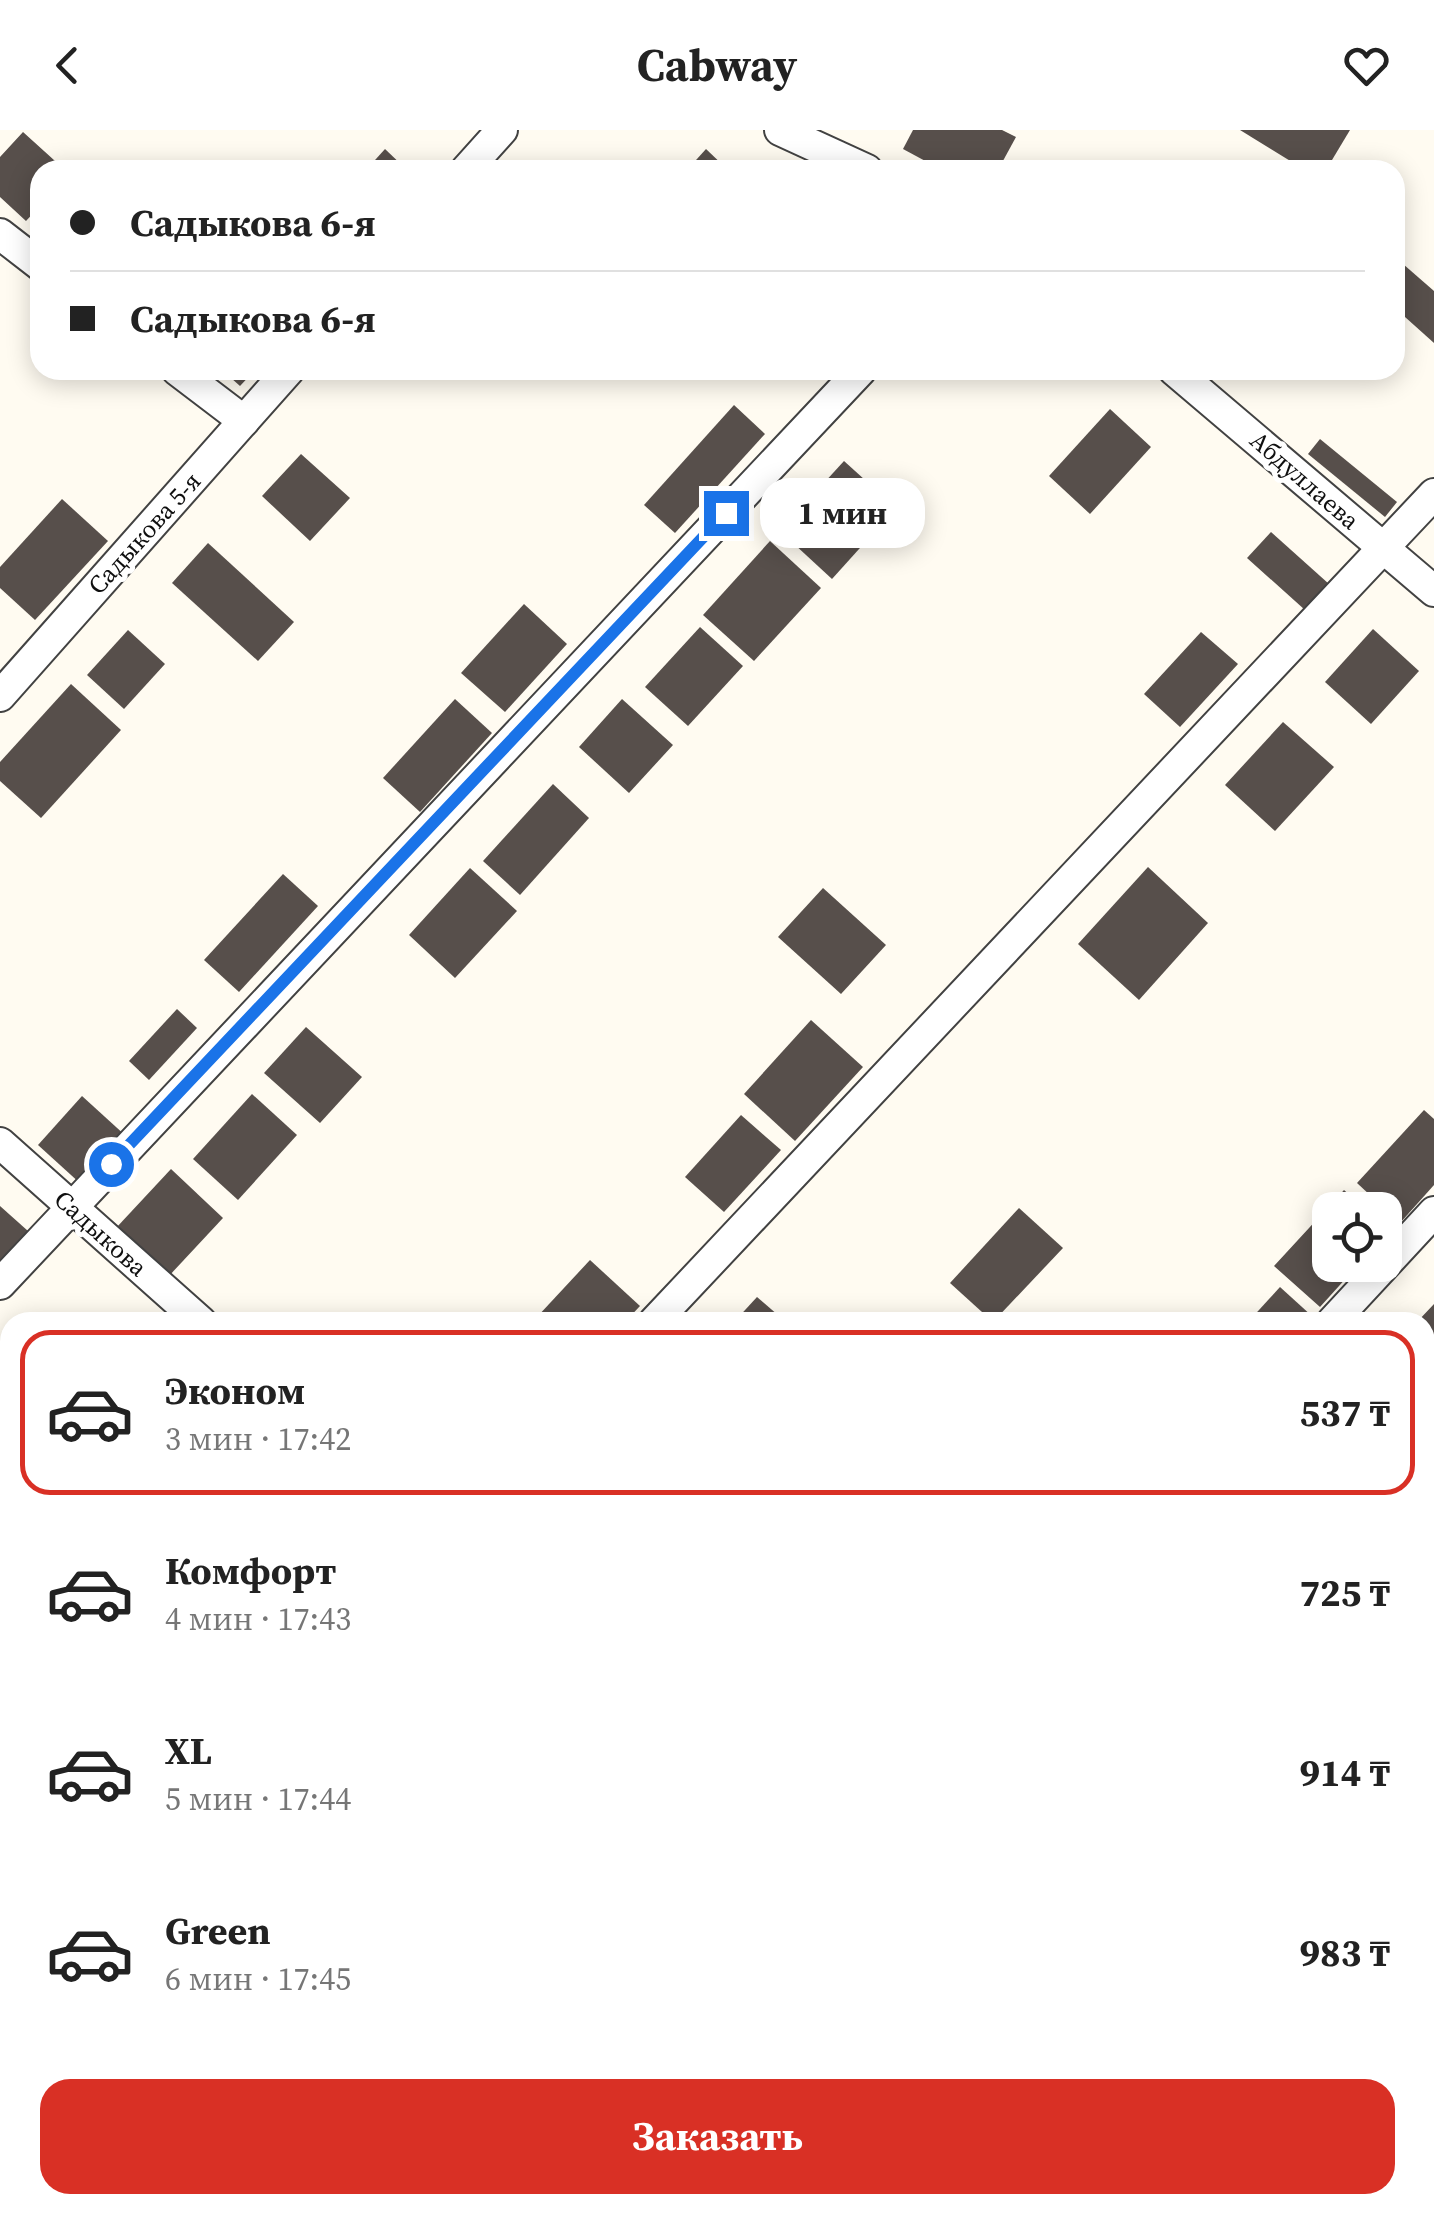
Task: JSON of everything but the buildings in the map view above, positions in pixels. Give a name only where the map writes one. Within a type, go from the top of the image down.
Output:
[{"type":"street","points":[[475,160],[502,130]]},
{"type":"street","points":[[780,130],[845,160]]},
{"type":"street","points":[[0,234],[30,257]]},
{"type":"street","points":[[190,380],[244,421]]},
{"type":"street","name":"Садыкова 5-я","points":[[0,696],[280,380]]},
{"type":"street","points":[[0,1284],[852,380]]},
{"type":"street","name":"Абдуллаева","points":[[1186,380],[1434,591]]},
{"type":"street","points":[[663,1312],[1386,550],[1434,494]]},
{"type":"street","name":"Садыкова","points":[[0,1143],[190,1312]]},
{"type":"street","points":[[1341,1312],[1434,1212]]},
{"type":"route","points":[[111,1164],[726,513]]}]
